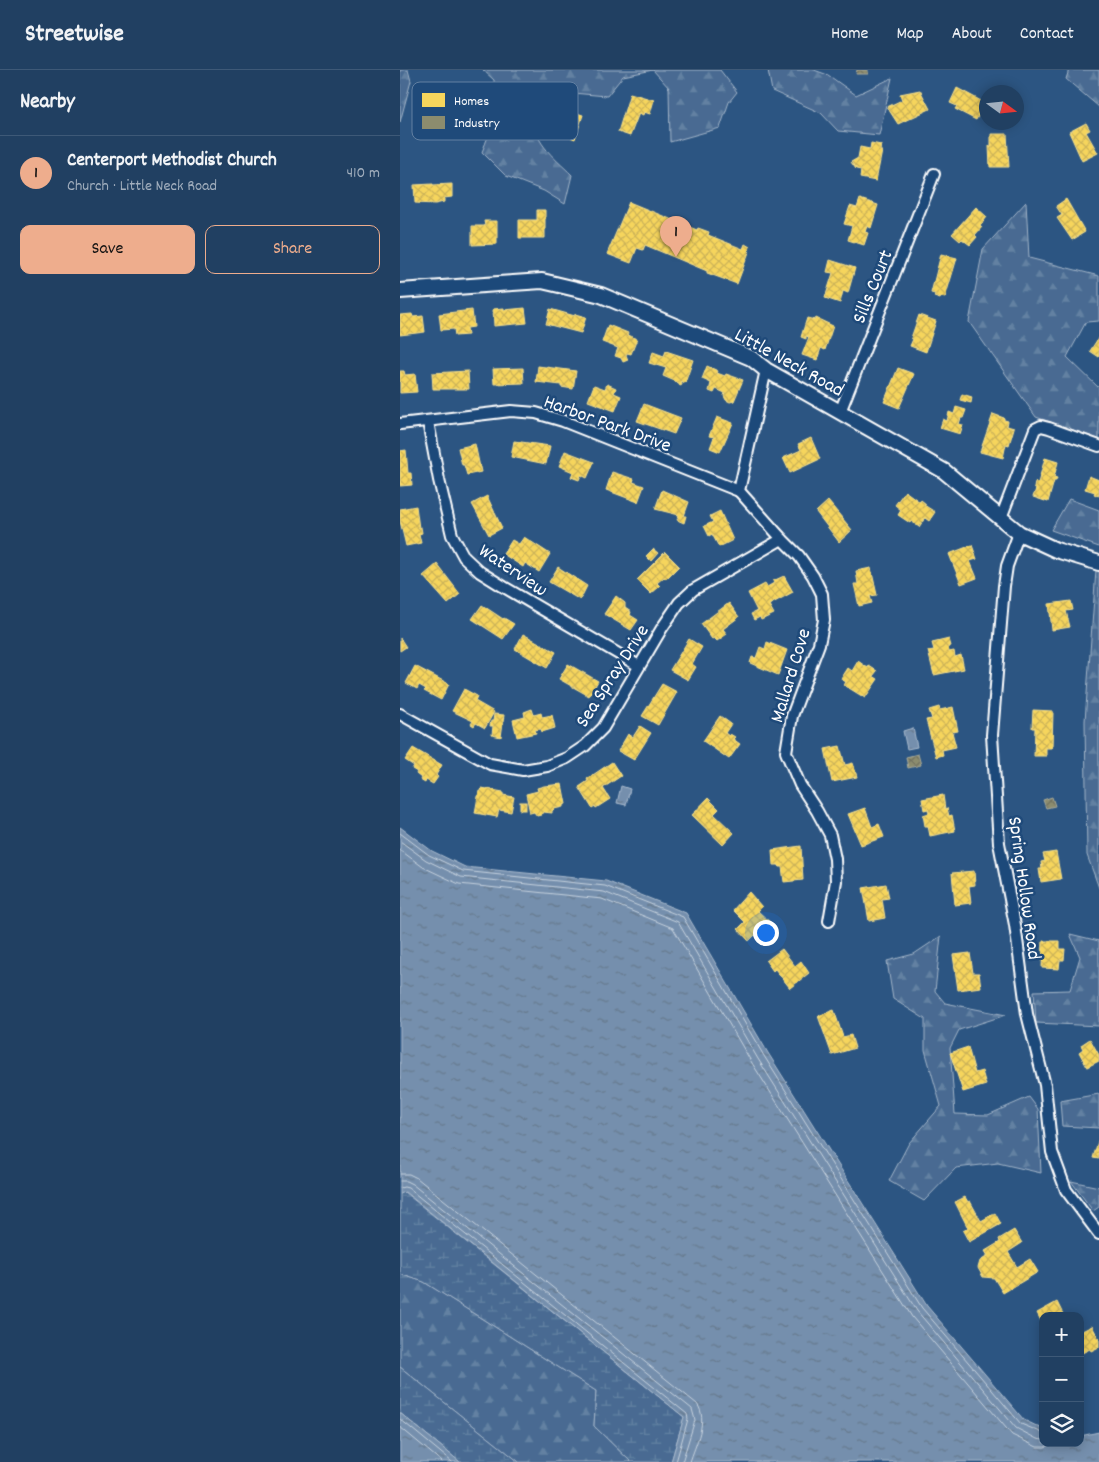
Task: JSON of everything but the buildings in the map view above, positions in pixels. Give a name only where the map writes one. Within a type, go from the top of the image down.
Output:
[{"type":"street","name":"Sills Court","points":[[840,412],[934,174]]},
{"type":"street","name":"Little Neck Road","points":[[400,291],[542,281],[601,295],[751,358],[766,370],[944,471],[1019,533],[1056,550],[1099,563]]},
{"type":"street","points":[[739,491],[766,370]]},
{"type":"street","name":"Harbor Park Drive","points":[[400,424],[511,411],[536,413],[563,421],[739,491]]},
{"type":"street","name":"Waterview","points":[[428,422],[452,535],[464,557],[480,572],[504,587],[639,666]]},
{"type":"street","points":[[1002,518],[1035,429],[1041,426],[1099,446]]},
{"type":"street","name":"Mallard Cove","points":[[739,491],[799,556],[813,576],[822,594],[824,620],[819,644],[792,716],[786,752],[800,785],[818,811],[830,835],[835,858],[836,881],[829,921]]},
{"type":"street","name":"Spring Hollow Road","points":[[1019,533],[1008,566],[1004,586],[992,735],[999,843],[1015,926],[1027,1014],[1046,1086],[1052,1152],[1066,1190],[1099,1234]]},
{"type":"street","name":"Sea Spray Drive","points":[[400,714],[490,764],[523,770],[547,766],[567,758],[586,746],[603,728],[639,666],[679,604],[694,590],[782,539]]},
{"type":"green space","points":[[400,70],[408,70],[411,81],[400,122]]},
{"type":"green space","points":[[483,70],[653,70],[623,76],[607,96],[578,94],[578,82],[494,82]]},
{"type":"green space","points":[[653,70],[720,70],[737,92],[729,102],[720,128],[670,142],[669,88]]},
{"type":"green space","points":[[768,70],[814,70],[828,75],[856,95],[892,78],[879,135],[838,131],[821,113],[772,91]]},
{"type":"green space","points":[[1069,70],[1099,70],[1099,107],[1066,79]]},
{"type":"green space","points":[[487,140],[540,140],[544,147],[572,175],[565,204],[544,191],[506,176],[482,152]]},
{"type":"green space","points":[[1026,202],[1029,258],[1099,276],[1099,321],[1086,322],[1067,357],[1099,388],[1099,439],[1036,417],[969,322],[983,249]]},
{"type":"green space","points":[[1069,499],[1099,510],[1099,547],[1051,530]]},
{"type":"green space","points":[[1096,570],[1099,571],[1099,888],[1087,855],[1085,721]]},
{"type":"green space","points":[[1070,934],[1099,941],[1099,1026],[1036,1023],[1034,991],[1070,990],[1080,957]]},
{"type":"green space","points":[[941,936],[935,991],[945,1003],[1006,1015],[959,1030],[950,1048],[955,1114],[988,1115],[1029,1097],[1038,1109],[1041,1173],[998,1163],[956,1168],[924,1201],[889,1181],[909,1143],[941,1106],[925,1050],[925,1019],[893,999],[887,961],[914,954]]},
{"type":"green space","points":[[1099,1094],[1099,1128],[1062,1126],[1060,1101]]},
{"type":"green space","points":[[1071,1181],[1099,1187],[1099,1207],[1093,1211]]},
{"type":"green space","points":[[404,1192],[684,1417],[671,1462],[631,1462],[594,1426],[596,1391],[424,1282],[400,1274],[400,1194]]},
{"type":"green space","points":[[400,1274],[424,1282],[596,1391],[594,1426],[631,1462],[519,1462],[400,1367]]},
{"type":"green space","points":[[400,1367],[519,1462],[460,1462],[400,1413]]},
{"type":"water","points":[[913,728],[917,747],[907,749],[903,731]]},
{"type":"water","points":[[621,786],[630,789],[626,805],[617,803]]},
{"type":"water","points":[[400,827],[432,851],[465,867],[606,881],[686,913],[768,1053],[927,1306],[1024,1420],[1039,1427],[1039,1447],[1084,1447],[1084,1435],[1099,1432],[1099,1462],[671,1462],[684,1417],[405,1192],[400,1194]]},
{"type":"water","points":[[400,1413],[460,1462],[400,1462]]},
{"type":"place","name":"Centerport Methodist Church","points":[[676,257]]}]
